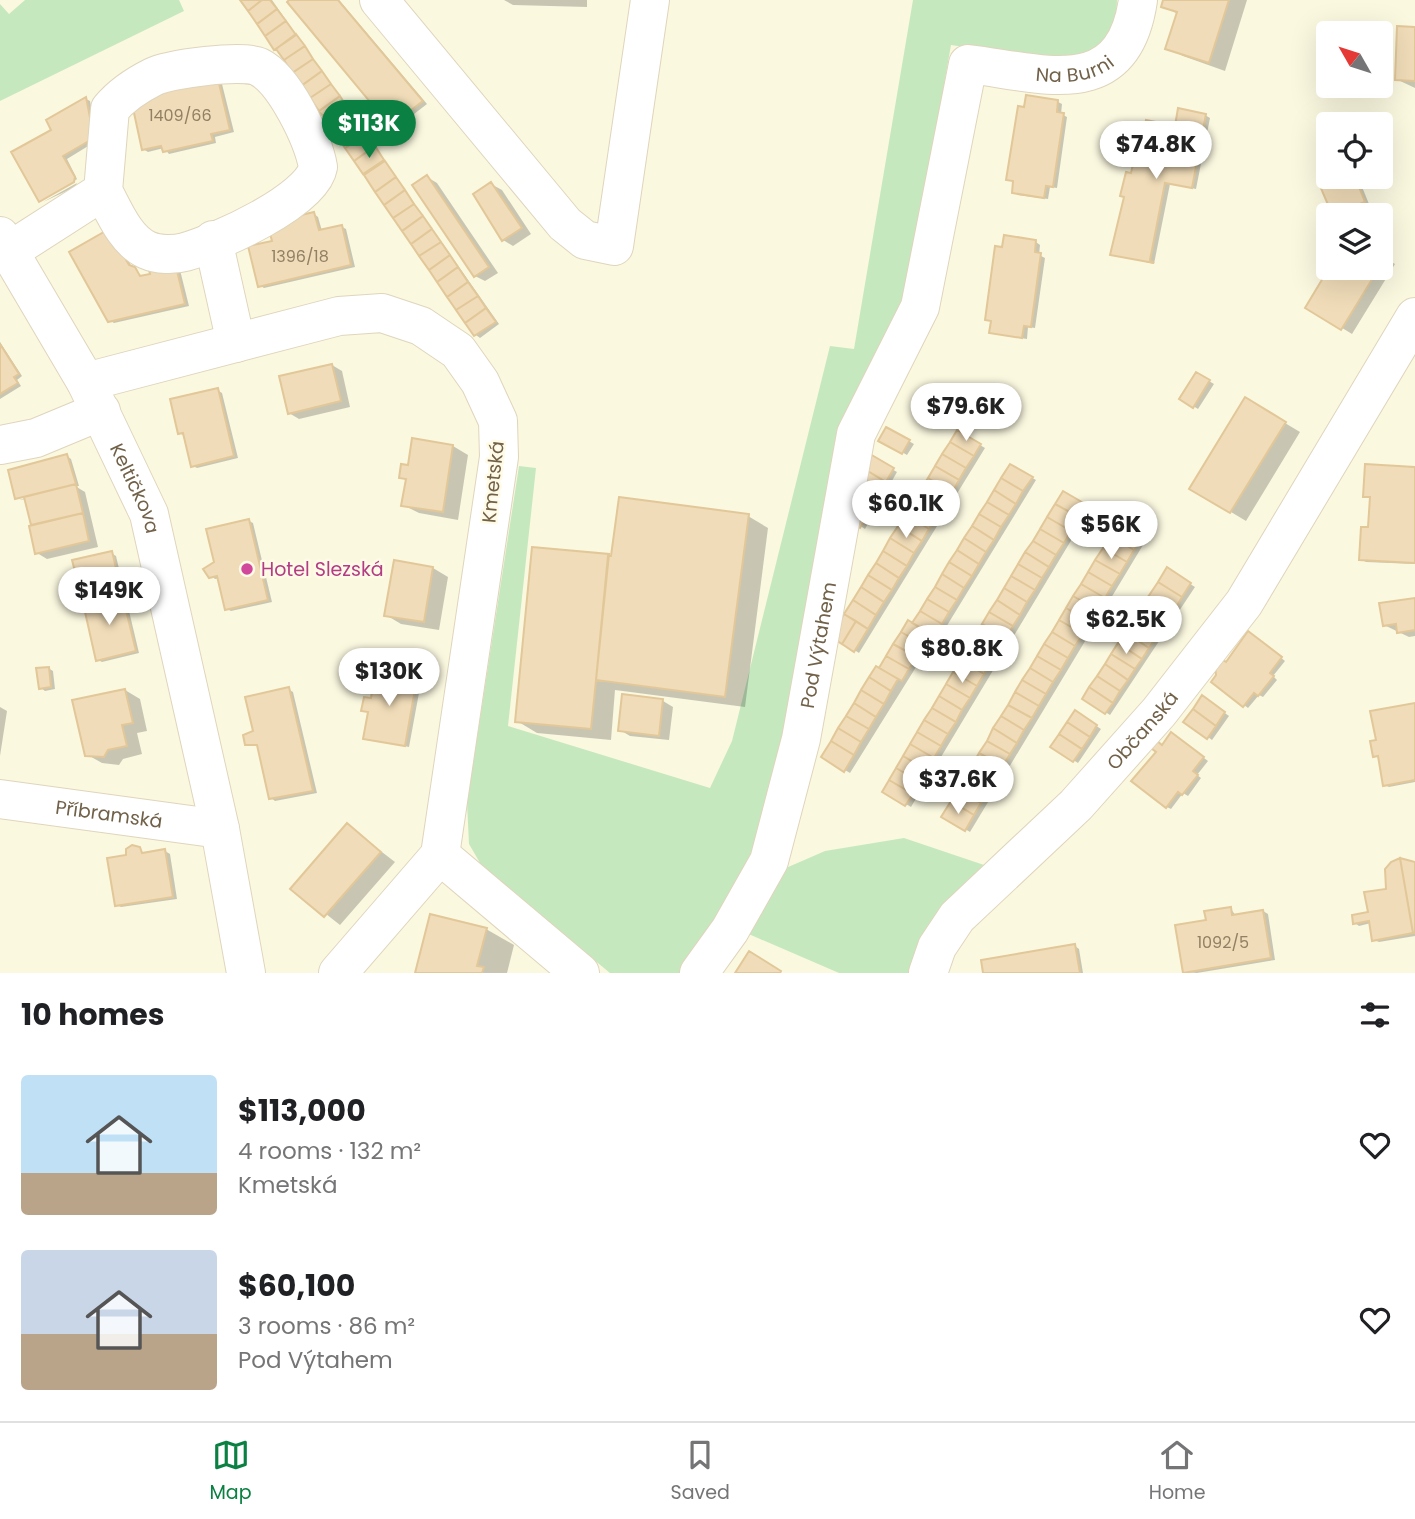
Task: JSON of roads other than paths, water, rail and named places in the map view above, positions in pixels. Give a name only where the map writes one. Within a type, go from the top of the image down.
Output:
[{"type":"street","points":[[379,0],[565,224],[585,240],[614,246],[650,0]]},
{"type":"street","name":"Na Burni","points":[[968,64],[1072,76],[1094,72],[1112,59],[1125,44],[1134,26],[1138,0]]},
{"type":"street","points":[[240,64],[261,68],[272,76],[304,128],[316,157],[317,175],[303,192],[284,207],[184,253],[161,254],[148,251],[127,233],[103,191],[107,118],[118,100],[154,77],[173,71],[240,64]]},
{"type":"street","name":"Pod Výtahem","points":[[699,973],[730,930],[769,862],[801,739],[856,434],[920,307],[968,64]]},
{"type":"street","points":[[4,244],[103,191]]},
{"type":"street","points":[[213,240],[236,343]]},
{"type":"street","name":"Keltičkova","points":[[4,244],[94,397],[149,514],[220,829],[246,973]]},
{"type":"street","name":"Kmetská","points":[[0,445],[36,438],[94,397],[236,343],[338,316],[382,313],[421,326],[458,351],[480,382],[498,421],[499,457],[440,855]]},
{"type":"street","name":"Občanská","points":[[928,973],[937,947],[957,917],[1076,805],[1158,712],[1244,603],[1415,317]]},
{"type":"street","name":"Příbramská","points":[[0,799],[220,829]]},
{"type":"street","points":[[338,973],[440,855],[580,973]]},
{"type":"place","name":"Hotel Slezská","points":[[247,569]]}]
